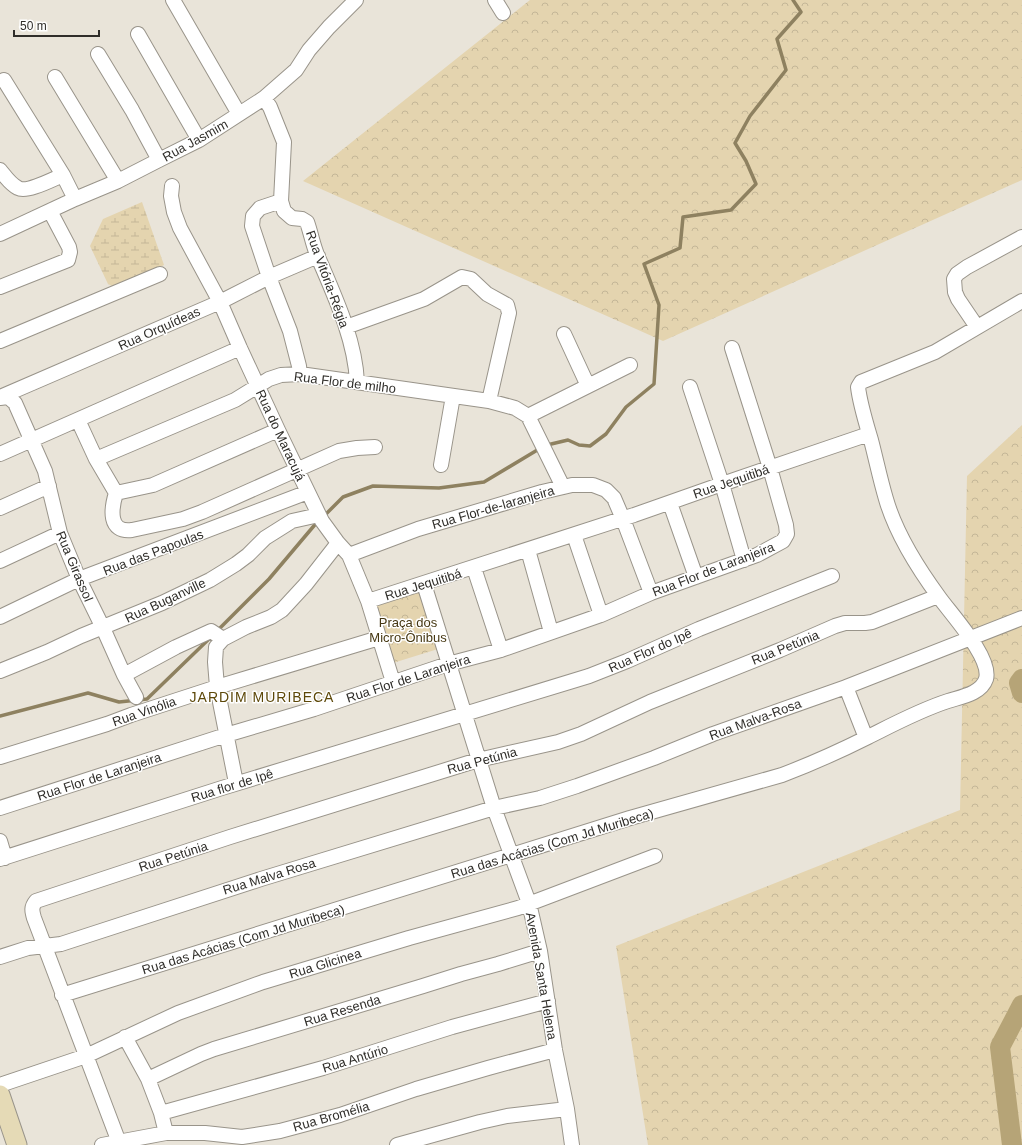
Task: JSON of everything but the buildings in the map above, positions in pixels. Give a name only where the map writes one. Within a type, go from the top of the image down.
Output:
[{"type":"main road","points":[[0,1095],[17,1145]]},
{"type":"street","points":[[173,0],[239,114]]},
{"type":"street","name":"Rua Jasmim","points":[[0,234],[118,181],[199,140],[264,98],[296,70],[309,50],[356,0]]},
{"type":"street","points":[[496,0],[503,14]]},
{"type":"street","points":[[138,34],[199,140]]},
{"type":"street","points":[[98,54],[132,110],[159,160]]},
{"type":"street","points":[[55,77],[118,181]]},
{"type":"street","points":[[4,80],[63,176],[75,199]]},
{"type":"street","points":[[264,98],[270,107],[284,142],[282,201],[260,208],[253,216],[252,226],[269,277],[290,331],[300,374]]},
{"type":"street","points":[[0,170],[18,189],[27,189],[63,176]]},
{"type":"street","name":"Rua do Maracujá","points":[[172,186],[171,196],[174,212],[180,228],[220,302],[278,430],[321,518],[338,543],[349,555],[368,601],[393,682]]},
{"type":"street","name":"Rua Vitória-Régia","points":[[282,201],[284,211],[288,216],[302,219],[307,222],[318,256],[346,328],[356,366],[357,382]]},
{"type":"street","points":[[0,288],[68,260],[70,252],[69,247],[50,211]]},
{"type":"street","points":[[977,327],[958,299],[955,292],[954,280],[957,274],[967,267],[1022,237]]},
{"type":"street","name":"Rua Orquídeas","points":[[0,397],[220,302],[269,277],[318,256]]},
{"type":"street","points":[[0,341],[160,274]]},
{"type":"street","points":[[346,328],[424,299],[462,277],[471,279],[487,294],[507,306],[509,313],[489,401]]},
{"type":"street","points":[[969,638],[938,596],[911,554],[894,521],[886,499],[869,434],[859,391],[859,384],[860,382],[935,352],[1022,300]]},
{"type":"street","points":[[564,334],[588,386]]},
{"type":"street","points":[[0,454],[240,348]]},
{"type":"street","points":[[732,348],[770,468]]},
{"type":"street","points":[[563,487],[528,416],[630,365]]},
{"type":"street","name":"Rua Flor de milho","points":[[96,459],[235,400],[269,379],[281,375],[300,374],[489,401],[515,408],[528,416]]},
{"type":"street","points":[[690,387],[722,484],[744,560]]},
{"type":"street","points":[[441,465],[453,396]]},
{"type":"street","name":"Rua Girassol","points":[[0,397],[8,397],[15,403],[45,471],[60,533],[79,580],[136,697]]},
{"type":"street","points":[[78,420],[96,459],[116,492],[113,508],[114,522],[116,527],[124,531],[172,522],[202,512],[339,451],[375,447]]},
{"type":"street","points":[[116,492],[153,485],[278,430]]},
{"type":"street","name":"Rua Jequitibá","points":[[368,601],[624,519],[869,434]]},
{"type":"street","name":"Rua Flor de Laranjeira","points":[[0,808],[226,735],[314,709],[448,664],[501,650],[601,616],[651,593],[744,560],[773,547],[786,538],[786,525],[770,468]]},
{"type":"street","name":"Rua Flor-de-laranjeira","points":[[349,555],[418,529],[563,487],[572,485],[593,485],[606,490],[614,498],[624,519],[651,593]]},
{"type":"street","points":[[0,508],[49,486]]},
{"type":"street","name":"Rua das Papoulas","points":[[0,617],[79,580],[308,492]]},
{"type":"street","points":[[670,503],[696,577]]},
{"type":"street","name":"Rua Buganville","points":[[0,671],[162,603],[210,580],[248,555],[265,538],[292,521],[321,518]]},
{"type":"street","points":[[0,560],[60,533]]},
{"type":"street","points":[[574,535],[601,616]]},
{"type":"street","points":[[236,783],[217,687],[215,662],[216,647],[223,639],[246,627],[272,617],[282,610],[306,584],[338,543]]},
{"type":"street","points":[[528,550],[552,632]]},
{"type":"street","points":[[474,568],[501,650]]},
{"type":"street","name":"Rua Flor do Ipê","points":[[464,714],[589,676],[627,661],[699,628],[832,576]]},
{"type":"street","name":"Avenida Santa Helena","points":[[424,584],[478,760],[529,903],[540,951],[555,1050],[567,1109],[572,1145]]},
{"type":"street","name":"Rua Petúnia","points":[[45,946],[32,909],[33,905],[40,899],[230,837],[478,760],[558,742],[581,734],[650,702],[780,650],[835,626],[872,622],[938,596]]},
{"type":"street","name":"Rua Malva-Rosa","points":[[540,798],[654,758],[713,734],[846,687],[1022,618]]},
{"type":"street","points":[[124,675],[176,647],[211,631],[223,639]]},
{"type":"street","name":"Rua Vinólia","points":[[0,757],[107,724],[131,714],[379,638]]},
{"type":"street","name":"Rua das Acácias (Com Jd Muribeca)","points":[[62,995],[630,818],[802,768],[928,708],[973,692],[982,686],[986,679],[986,668],[983,660],[969,638]]},
{"type":"street","points":[[846,687],[866,738]]},
{"type":"street","name":"Rua flor de Ipê","points":[[2,858],[236,783],[464,714]]},
{"type":"street","name":"Rua Malva Rosa","points":[[0,957],[28,948],[61,944],[260,879],[494,808],[540,798]]},
{"type":"street","points":[[0,841],[2,858]]},
{"type":"street","name":"Rua Glicinea","points":[[0,1085],[86,1056],[178,1013],[263,982],[409,938],[518,908],[655,856]]},
{"type":"street","points":[[45,946],[62,995],[120,1143]]},
{"type":"street","name":"Rua Resenda","points":[[148,1079],[201,1054],[540,951]]},
{"type":"street","name":"Rua Antúrio","points":[[160,1113],[323,1068],[452,1027],[548,1001]]},
{"type":"street","points":[[125,1037],[148,1079],[166,1133]]},
{"type":"street","name":"Rua Bromélia","points":[[102,1145],[120,1143],[166,1133],[205,1133],[243,1141],[340,1115],[416,1089],[555,1050]]},
{"type":"street","points":[[397,1145],[507,1116],[567,1109]]},
{"type":"green space","points":[[530,0],[1022,0],[1022,180],[663,341],[303,181]]},
{"type":"green space","points":[[142,202],[164,265],[116,288],[108,284],[90,246],[103,219]]},
{"type":"green space","points":[[1022,425],[1022,1145],[648,1145],[616,946],[960,810],[967,476]]},
{"type":"green space","name":"Praça dos Micro-Ônibus","points":[[421,591],[438,649],[393,663],[377,606]]},
{"type":"waterway","points":[[547,445],[568,440],[579,445],[590,446],[606,434],[626,407],[654,384],[659,305],[644,264],[680,248],[683,217],[731,210],[756,184],[746,161],[735,143],[750,116],[786,70],[777,39],[801,12],[793,0]]},
{"type":"waterway","points":[[323,517],[343,497],[373,486],[439,488],[484,482],[539,449]]},
{"type":"waterway","points":[[217,631],[269,579],[318,521]]},
{"type":"waterway","points":[[0,716],[88,693],[119,702],[147,699],[210,638]]},
{"type":"waterway","points":[[1022,679],[1019,683],[1022,693]]},
{"type":"waterway","points":[[1012,1145],[1000,1047],[1022,1005]]},
{"type":"district","name":"JARDIM MURIBECA","points":[[262,697]]}]
